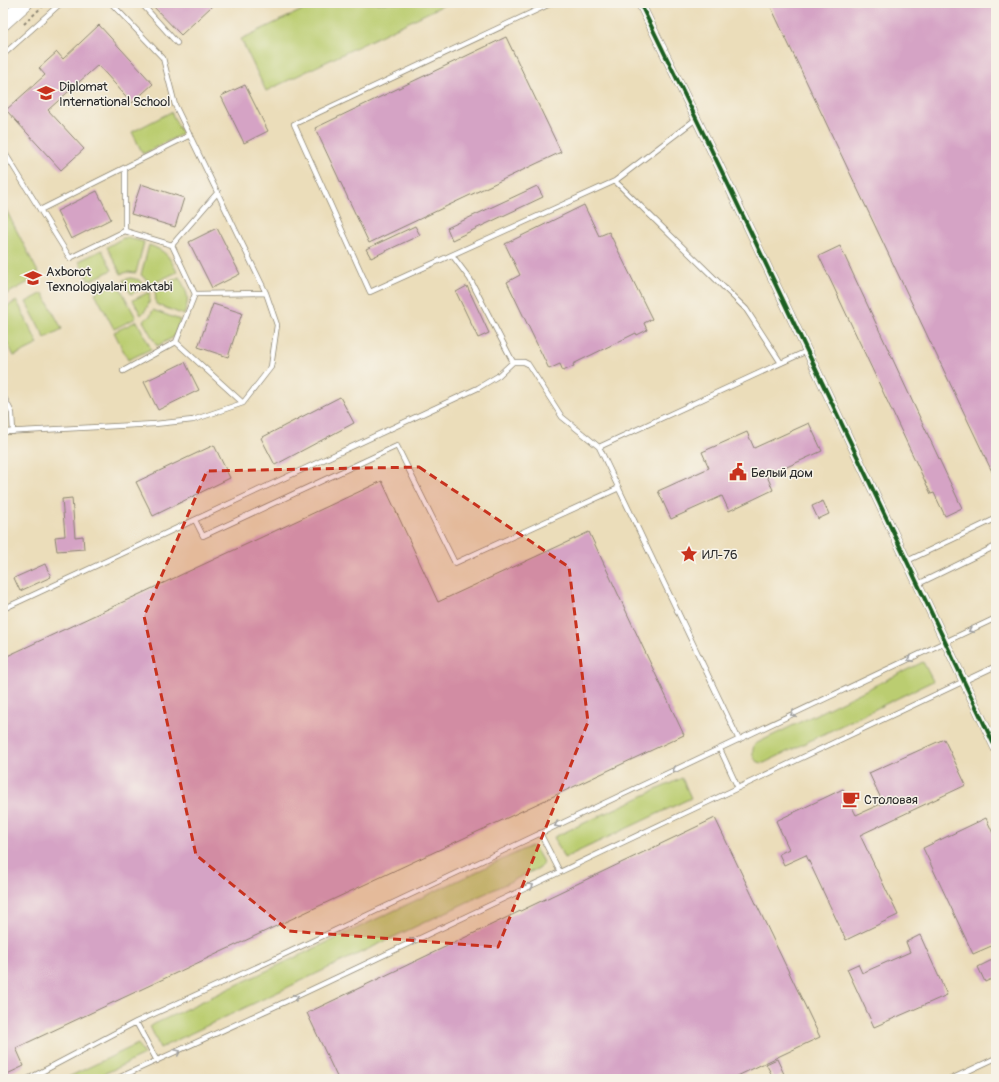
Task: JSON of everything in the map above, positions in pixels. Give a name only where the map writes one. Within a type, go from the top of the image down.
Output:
[{"type":"main road","points":[[3,23],[25,3]]},
{"type":"street","points":[[640,3],[807,350],[996,749]]},
{"type":"lane","points":[[3,55],[61,3]]},
{"type":"lane","points":[[3,432],[155,424],[193,420],[243,403],[271,367],[277,325],[266,293],[175,104],[163,58],[110,3]]},
{"type":"lane","points":[[141,3],[177,43]]},
{"type":"lane","points":[[552,3],[294,124],[370,292],[615,181],[696,119]]},
{"type":"lane","points":[[40,210],[190,134]]},
{"type":"lane","points":[[3,150],[70,258],[125,231],[172,245],[195,294],[176,342],[123,371]]},
{"type":"lane","points":[[125,168],[125,231]]},
{"type":"lane","points":[[615,181],[746,309],[781,363]]},
{"type":"lane","points":[[172,245],[218,192]]},
{"type":"lane","points":[[452,255],[470,279],[513,362]]},
{"type":"lane","points":[[195,294],[266,293]]},
{"type":"lane","points":[[176,342],[243,403]]},
{"type":"lane","points":[[599,446],[807,350]]},
{"type":"lane","points":[[3,609],[478,388],[498,376],[513,362],[524,362],[528,364],[562,417],[599,446],[739,740]]},
{"type":"lane","points":[[3,395],[12,413],[13,432]]},
{"type":"lane","points":[[195,520],[203,536],[397,446],[455,563],[619,488]]},
{"type":"lane","points":[[907,561],[993,520]]},
{"type":"lane","points":[[918,584],[996,546]]},
{"type":"lane","points":[[28,1079],[136,1022],[268,962],[996,618]]},
{"type":"lane","points":[[116,1079],[156,1062],[996,666]]},
{"type":"lane","points":[[720,749],[738,788]]},
{"type":"lane","points":[[540,833],[560,872]]},
{"type":"lane","points":[[136,1022],[156,1062]]},
{"type":"lane","points":[[951,1079],[996,1058]]},
{"type":"path","points":[[19,28],[46,3]]},
{"type":"highlighted area","points":[[419,467],[569,567],[588,722],[498,947],[289,931],[196,855],[144,616],[207,471]]},
{"type":"green space","points":[[317,3],[448,3],[266,91],[241,39]]},
{"type":"green space","points":[[171,112],[182,134],[143,154],[132,132]]},
{"type":"green space","points":[[3,204],[40,276],[3,296]]},
{"type":"green space","points":[[123,238],[144,242],[136,273],[128,272],[121,274],[107,247]]},
{"type":"green space","points":[[149,245],[163,252],[172,262],[177,272],[152,284],[141,275]]},
{"type":"green space","points":[[102,250],[112,270],[89,281],[79,261]]},
{"type":"green space","points":[[179,277],[187,296],[187,304],[184,315],[156,304],[155,289]]},
{"type":"green space","points":[[131,278],[139,280],[146,287],[131,294],[123,280]]},
{"type":"green space","points":[[117,282],[136,318],[114,329],[95,293]]},
{"type":"green space","points":[[149,292],[150,299],[148,305],[141,315],[133,300]]},
{"type":"green space","points":[[43,293],[62,329],[45,338],[26,302]]},
{"type":"green space","points":[[17,301],[38,344],[14,356],[3,335],[3,308]]},
{"type":"green space","points":[[153,310],[180,320],[174,337],[157,346],[143,321],[150,316]]},
{"type":"green space","points":[[137,321],[151,349],[128,360],[114,332]]},
{"type":"green space","points":[[923,662],[933,681],[764,763],[760,763],[755,759],[753,751],[755,744]]},
{"type":"green space","points":[[682,778],[691,798],[564,858],[554,837]]},
{"type":"green space","points":[[531,846],[535,848],[543,862],[541,867],[160,1048],[150,1026]]},
{"type":"green space","points":[[138,1044],[144,1055],[93,1079],[64,1079]]},
{"type":"building","points":[[150,3],[209,3],[212,6],[181,35]]},
{"type":"building","points":[[769,3],[996,3],[996,480]]},
{"type":"building","name":"Diplomat International School","points":[[99,25],[153,84],[132,103],[98,65],[48,110],[84,149],[61,170],[6,110],[45,75],[39,68],[57,52],[63,59]]},
{"type":"building","points":[[506,37],[561,152],[369,243],[315,128]]},
{"type":"building","points":[[245,85],[268,131],[244,143],[221,96]]},
{"type":"building","points":[[141,184],[184,198],[175,227],[131,214]]},
{"type":"building","points":[[537,186],[543,197],[452,240],[447,228]]},
{"type":"building","points":[[97,191],[111,219],[71,239],[57,211]]},
{"type":"building","points":[[584,205],[599,236],[609,232],[652,319],[644,323],[647,330],[637,335],[636,333],[573,364],[574,366],[563,371],[560,364],[549,369],[507,282],[520,275],[505,244]]},
{"type":"building","points":[[415,226],[420,235],[371,258],[366,249]]},
{"type":"building","points":[[217,228],[240,274],[212,288],[189,242]]},
{"type":"building","points":[[840,246],[962,508],[945,516],[934,493],[931,494],[819,256]]},
{"type":"building","points":[[467,286],[489,333],[478,338],[456,292]]},
{"type":"building","points":[[213,304],[242,313],[228,357],[198,347]]},
{"type":"building","points":[[185,362],[199,390],[158,410],[144,382]]},
{"type":"building","points":[[340,397],[354,423],[275,465],[261,438]]},
{"type":"building","name":"Белый дом","points":[[809,423],[822,451],[767,476],[773,490],[729,511],[722,496],[671,519],[658,491],[709,468],[702,452],[747,432],[754,448]]},
{"type":"building","points":[[214,445],[230,478],[153,516],[136,482]]},
{"type":"building","points":[[382,481],[438,602],[589,532],[684,735],[16,1048],[24,1066],[3,1076],[3,658]]},
{"type":"building","points":[[72,498],[75,537],[83,536],[84,549],[57,551],[55,537],[65,536],[62,499]]},
{"type":"building","points":[[823,501],[829,514],[818,519],[812,506]]},
{"type":"building","points":[[45,564],[51,577],[20,591],[14,578]]},
{"type":"building","points":[[944,739],[966,785],[860,835],[898,915],[846,940],[806,855],[784,865],[779,854],[789,849],[776,821],[843,789],[856,815],[883,803],[869,773]]},
{"type":"building","points":[[715,818],[820,1037],[731,1079],[338,1079],[307,1013]]},
{"type":"building","points":[[986,818],[996,840],[996,944],[973,954],[923,848]]},
{"type":"building","points":[[920,935],[947,995],[874,1027],[847,969],[858,964],[862,973],[910,952],[906,942]]},
{"type":"building","points":[[996,958],[996,977],[985,982],[978,967]]},
{"type":"building","points":[[777,1059],[784,1074],[774,1079],[766,1064]]},
{"type":"cycle path","points":[[640,3],[726,180],[996,749]]},
{"type":"place","name":"Diplomat International School","points":[[46,93]]},
{"type":"place","name":"Axborot Texnologiyalari maktabi","points":[[33,278]]},
{"type":"place","name":"Белый дом","points":[[738,472]]},
{"type":"place","name":"ИЛ-76","points":[[689,554]]},
{"type":"place","name":"Столовая","points":[[851,799]]}]
